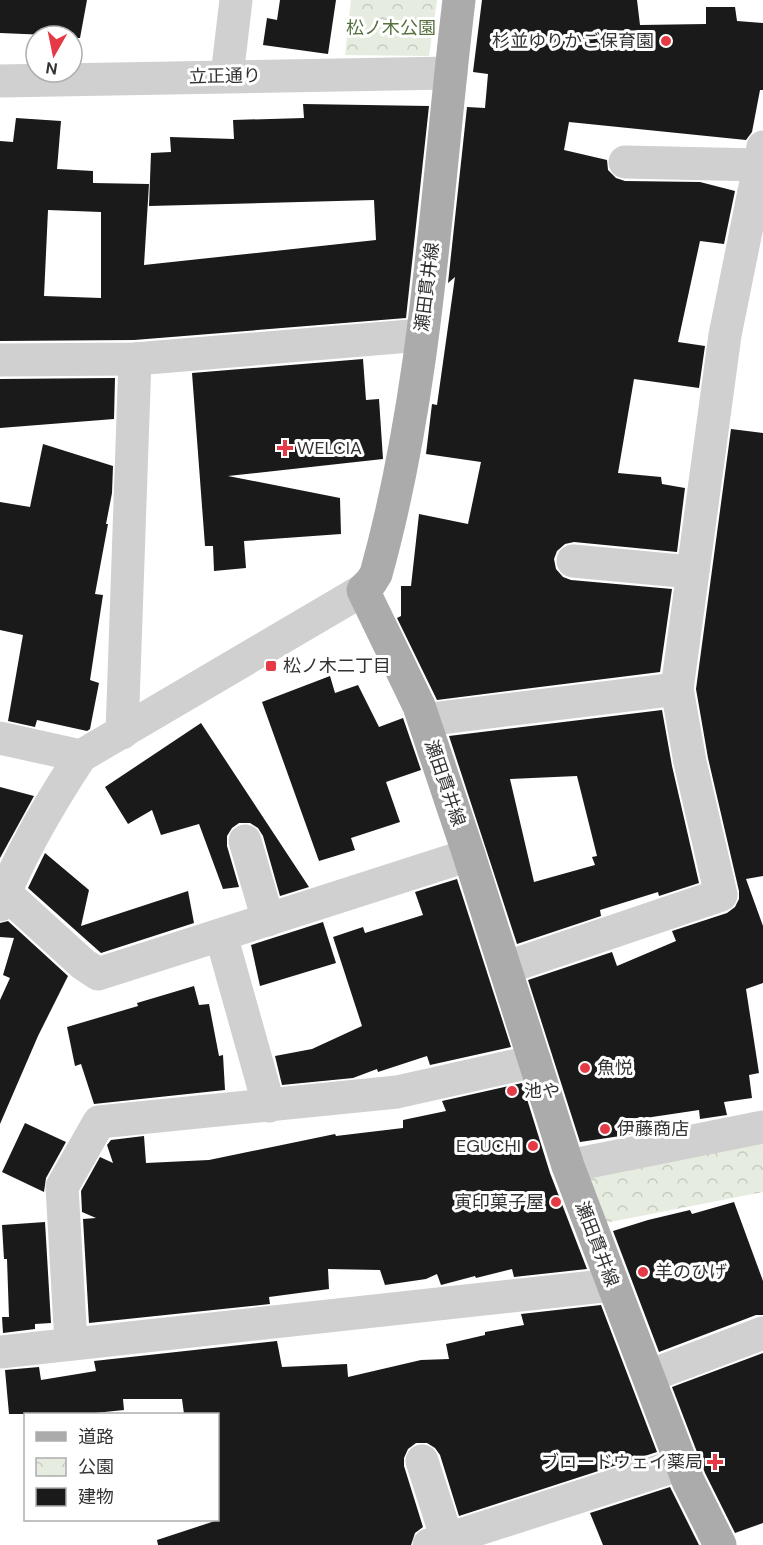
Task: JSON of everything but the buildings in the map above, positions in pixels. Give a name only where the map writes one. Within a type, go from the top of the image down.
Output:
[{"type":"main road","name":"瀬田貫井線","points":[[459,0],[422,335],[401,472],[376,574],[363,590],[419,706],[470,855],[568,1166],[681,1464],[720,1545]]},
{"type":"street","points":[[227,76],[236,0]]},
{"type":"street","name":"立正通り","points":[[0,81],[450,73]]},
{"type":"street","points":[[505,968],[721,895],[690,762],[677,689],[691,572],[725,335],[761,156],[625,162]]},
{"type":"street","points":[[0,360],[135,359],[422,335]]},
{"type":"street","points":[[122,733],[135,359]]},
{"type":"street","points":[[573,561],[691,572]]},
{"type":"street","points":[[363,590],[81,756],[51,801],[2,899],[98,974],[470,855]]},
{"type":"street","points":[[424,720],[677,689]]},
{"type":"street","points":[[0,738],[81,756]]},
{"type":"street","points":[[245,841],[268,920]]},
{"type":"street","points":[[221,935],[269,1106]]},
{"type":"street","points":[[71,1343],[62,1187],[99,1122],[397,1092],[534,1061]]},
{"type":"street","points":[[568,1166],[763,1127]]},
{"type":"street","points":[[0,1352],[612,1285]]},
{"type":"street","points":[[649,1376],[763,1333]]},
{"type":"street","points":[[422,1461],[438,1542],[681,1464]]},
{"type":"green space","name":"松ノ木公園","points":[[351,0],[437,0],[429,56],[345,55]]},
{"type":"green space","points":[[763,1138],[763,1192],[600,1224],[582,1175]]},
{"type":"place","name":"杉並ゆりかご保育園","points":[[666,41]]},
{"type":"place","name":"WELCIA","points":[[285,448]]},
{"type":"place","name":"松ノ木二丁目","points":[[271,666]]},
{"type":"place","name":"魚悦","points":[[585,1068]]},
{"type":"place","name":"池や","points":[[512,1091]]},
{"type":"place","name":"伊藤商店","points":[[605,1129]]},
{"type":"place","name":"EGUCHI","points":[[533,1146]]},
{"type":"place","name":"寅印菓子屋","points":[[556,1202]]},
{"type":"place","name":"羊のひげ","points":[[643,1272]]},
{"type":"place","name":"ブロードウェイ薬局","points":[[715,1462]]}]
